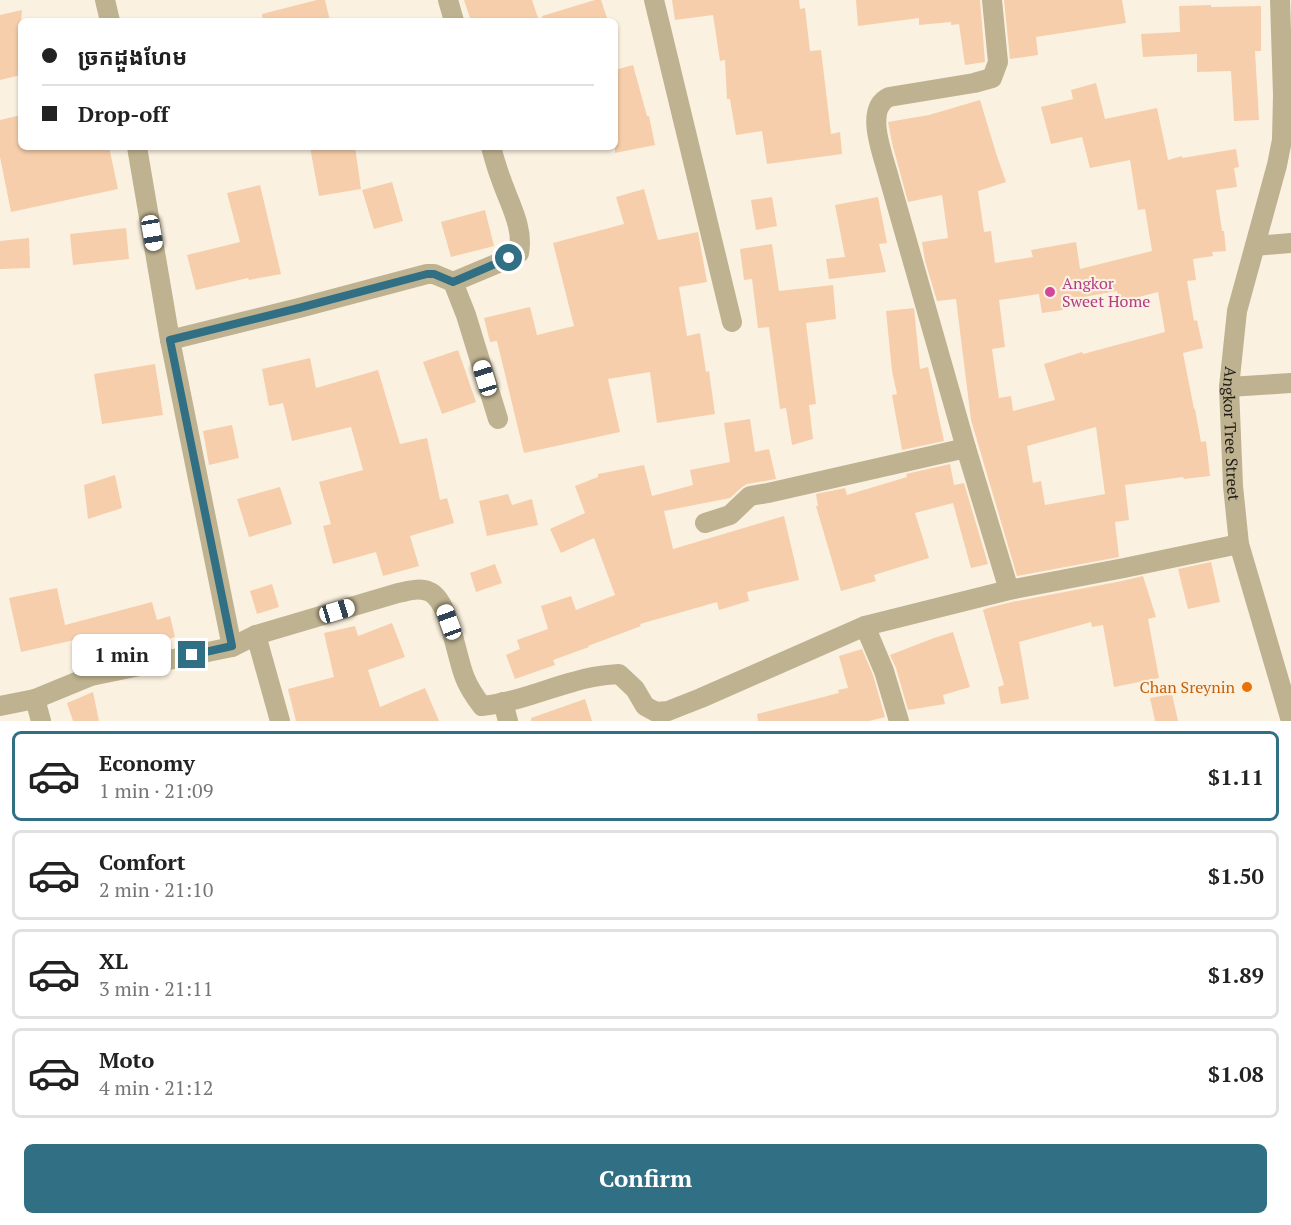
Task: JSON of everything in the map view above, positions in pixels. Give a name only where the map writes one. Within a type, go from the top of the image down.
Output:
[{"type":"street","points":[[105,0],[109,18]]},
{"type":"street","points":[[448,0],[453,18]]},
{"type":"street","points":[[654,0],[732,322]]},
{"type":"street","points":[[992,0],[998,62],[992,78],[883,100],[875,118],[877,134],[966,448],[1009,590]]},
{"type":"street","name":"Angkor Tree Street","points":[[1280,0],[1282,140],[1237,311],[1229,387],[1233,486],[1239,544],[1291,721]]},
{"type":"street","points":[[138,150],[170,340],[232,646]]},
{"type":"street","points":[[170,340],[427,274],[434,274],[453,282],[519,253],[521,241],[519,228],[492,150]]},
{"type":"street","points":[[1255,246],[1291,243]]},
{"type":"street","points":[[453,282],[466,315],[498,419]]},
{"type":"street","points":[[1229,387],[1291,383]]},
{"type":"street","points":[[705,523],[730,515],[750,496],[966,448]]},
{"type":"street","points":[[0,706],[35,699],[91,676],[232,646],[256,635],[418,589],[431,592],[442,603],[465,677],[482,706],[506,712],[574,681],[619,674],[635,689],[645,706],[656,712],[668,711],[865,626],[1009,590],[1239,544]]},
{"type":"street","points":[[865,626],[884,671],[899,721]]},
{"type":"street","points":[[256,635],[280,721]]},
{"type":"street","points":[[35,699],[41,721]]},
{"type":"building","points":[[325,0],[329,18],[263,18],[262,14]]},
{"type":"building","points":[[464,0],[532,0],[538,18],[470,18]]},
{"type":"building","points":[[601,0],[607,18],[542,18],[542,16]]},
{"type":"building","points":[[672,0],[799,0],[800,9],[805,8],[810,51],[821,50],[831,134],[840,132],[842,154],[767,164],[762,131],[736,135],[730,99],[727,99],[725,60],[720,61],[713,15],[675,20]]},
{"type":"building","points":[[856,0],[980,0],[985,62],[965,65],[959,24],[951,25],[951,22],[919,25],[919,18],[858,26]]},
{"type":"building","points":[[1004,0],[1122,0],[1126,23],[1036,37],[1038,55],[1010,59]]},
{"type":"building","points":[[1211,5],[1211,7],[1261,6],[1261,51],[1255,51],[1259,120],[1234,121],[1231,71],[1197,72],[1197,54],[1143,57],[1141,34],[1180,32],[1179,6]]},
{"type":"building","points":[[22,10],[21,18],[18,18],[18,76],[0,80],[0,15]]},
{"type":"building","points":[[633,65],[647,116],[649,116],[655,145],[615,153],[615,150],[618,150],[618,69]]},
{"type":"building","points":[[1096,83],[1105,119],[1157,108],[1168,160],[1236,149],[1239,167],[1234,168],[1237,187],[1216,190],[1226,251],[1212,252],[1213,256],[1193,259],[1196,280],[1187,281],[1194,321],[1197,320],[1203,348],[1183,353],[1201,442],[1206,441],[1210,476],[1184,479],[1183,477],[1125,485],[1129,520],[1115,522],[1119,557],[1017,576],[971,420],[956,299],[937,301],[925,261],[922,242],[948,238],[942,195],[908,202],[888,122],[929,115],[980,100],[1006,182],[978,191],[984,232],[991,231],[995,263],[1033,257],[1031,250],[1076,242],[1080,269],[1152,251],[1145,209],[1138,210],[1130,160],[1090,168],[1082,137],[1051,144],[1041,107],[1073,99],[1071,90]],"holes":[[[1117,291],[1119,302],[1158,292],[1165,332],[1083,354],[1082,352],[1044,364],[1055,400],[1013,411],[1011,396],[999,398],[992,349],[1005,347],[999,300],[1039,294],[1042,313],[1063,310],[1062,301]],[[1096,427],[1105,494],[1045,505],[1041,481],[1033,483],[1027,446]]]},
{"type":"building","points":[[18,116],[18,150],[110,150],[118,189],[11,212],[0,157],[0,120]]},
{"type":"building","points":[[311,150],[355,150],[361,189],[319,196]]},
{"type":"building","points":[[392,182],[403,221],[374,229],[362,190]]},
{"type":"building","points":[[260,185],[281,274],[249,280],[248,278],[196,290],[187,255],[240,242],[227,193]]},
{"type":"building","points":[[644,189],[658,240],[698,232],[707,282],[679,287],[687,336],[700,333],[706,372],[709,371],[715,414],[657,423],[650,372],[608,379],[620,432],[524,453],[497,341],[490,342],[484,318],[530,307],[537,335],[574,326],[553,243],[624,224],[616,197]]},
{"type":"building","points":[[772,197],[777,226],[756,230],[751,200]]},
{"type":"building","points":[[878,197],[887,243],[879,244],[886,272],[829,279],[826,259],[845,257],[835,205]]},
{"type":"building","points":[[485,210],[494,246],[451,257],[441,222]]},
{"type":"building","points":[[126,228],[129,259],[73,265],[70,234]]},
{"type":"building","points":[[29,238],[30,268],[0,269],[0,241]]},
{"type":"building","points":[[772,244],[779,291],[833,285],[836,319],[806,323],[816,404],[809,405],[813,439],[792,445],[786,408],[780,409],[769,327],[758,328],[752,279],[744,280],[740,249]]},
{"type":"building","points":[[914,308],[920,369],[928,367],[944,441],[902,450],[892,395],[897,394],[892,371],[886,311]]},
{"type":"building","points":[[458,350],[476,402],[442,414],[423,362]]},
{"type":"building","points":[[310,358],[316,388],[378,370],[400,444],[427,438],[440,500],[447,498],[454,523],[410,536],[419,566],[383,576],[376,552],[333,564],[323,526],[331,524],[319,482],[363,470],[351,427],[292,441],[283,403],[269,406],[262,369]]},
{"type":"building","points":[[155,364],[163,415],[102,424],[94,374]]},
{"type":"building","points":[[750,419],[755,452],[769,449],[776,479],[747,484],[730,498],[664,511],[673,549],[784,516],[799,580],[747,592],[749,601],[719,610],[717,602],[640,624],[641,626],[553,660],[555,665],[515,679],[506,655],[520,649],[517,640],[548,629],[541,606],[571,596],[576,610],[615,595],[594,538],[561,553],[550,529],[585,513],[575,486],[598,477],[598,474],[644,465],[652,496],[693,485],[690,470],[730,462],[724,423]]},
{"type":"building","points":[[232,425],[239,458],[209,465],[203,431]]},
{"type":"building","points":[[950,464],[954,485],[964,483],[988,564],[971,568],[953,503],[915,513],[929,558],[874,575],[876,581],[841,591],[816,506],[818,506],[816,494],[845,488],[847,495],[907,477],[906,474]]},
{"type":"building","points":[[115,475],[122,508],[88,519],[84,485]]},
{"type":"building","points":[[280,487],[292,524],[249,537],[237,499]]},
{"type":"building","points":[[508,494],[512,505],[532,499],[538,525],[487,536],[479,501]]},
{"type":"building","points":[[1211,562],[1220,602],[1188,609],[1178,569]]},
{"type":"building","points":[[495,564],[502,583],[476,592],[470,573]]},
{"type":"building","points":[[1143,576],[1156,617],[1148,619],[1159,678],[1114,687],[1103,625],[1092,627],[1091,622],[1019,642],[1029,699],[1001,704],[998,687],[1004,685],[983,610]]},
{"type":"building","points":[[272,584],[279,607],[257,614],[250,591]]},
{"type":"building","points":[[57,588],[65,625],[152,602],[157,620],[170,616],[175,637],[107,656],[101,634],[21,652],[9,598]]},
{"type":"building","points":[[392,623],[405,657],[368,670],[380,707],[425,688],[439,721],[296,721],[288,689],[334,677],[324,633],[355,626],[358,636]]},
{"type":"building","points":[[953,632],[970,687],[943,695],[945,704],[908,710],[890,655]]},
{"type":"building","points":[[862,649],[873,675],[885,717],[869,721],[758,721],[757,714],[839,693],[838,690],[848,688],[839,656]]},
{"type":"building","points":[[93,692],[99,721],[73,721],[67,703]]},
{"type":"building","points":[[1172,694],[1178,721],[1155,721],[1150,698]]},
{"type":"building","points":[[585,699],[592,721],[531,721],[531,718]]},
{"type":"place","name":"Angkor Sweet Home","points":[[1050,292]]},
{"type":"place","name":"Chan Sreynin","points":[[1247,687]]},
{"type":"route","points":[[192,655],[232,646],[170,340],[427,274],[434,274],[453,282],[509,258]]}]
